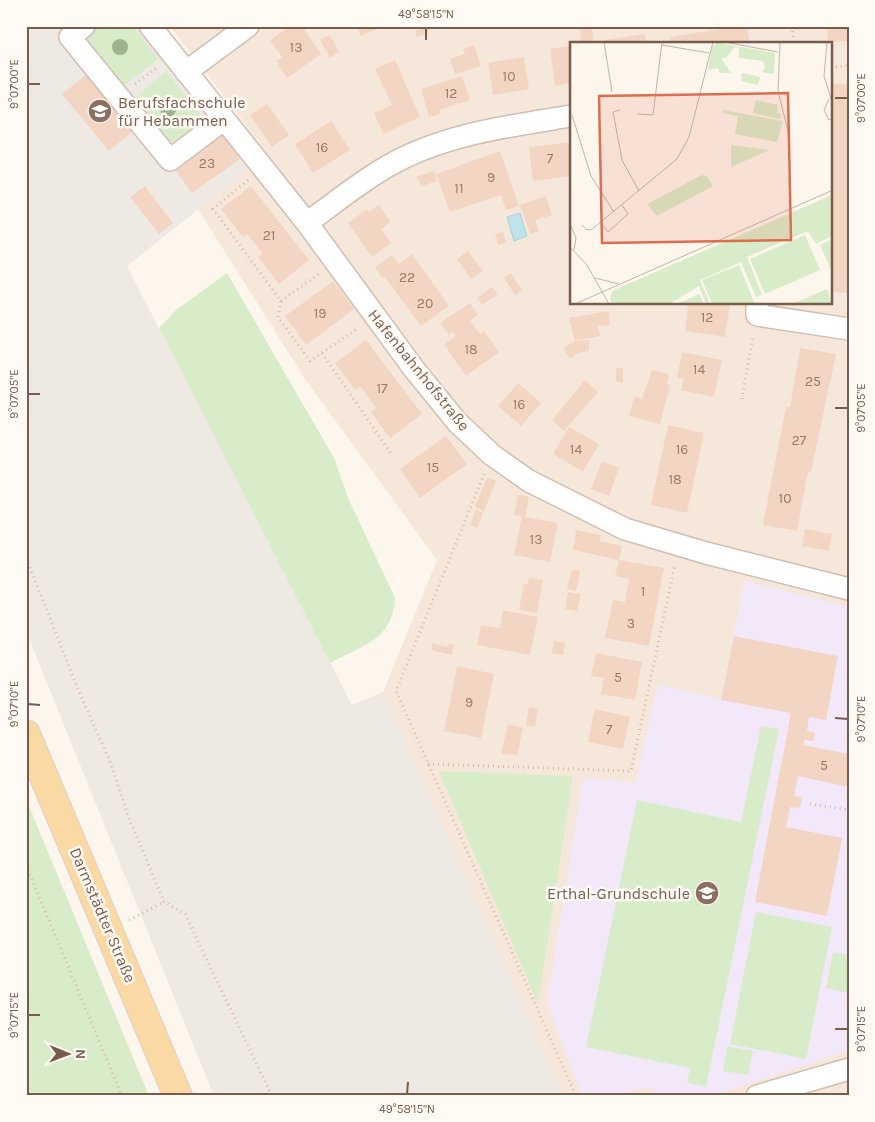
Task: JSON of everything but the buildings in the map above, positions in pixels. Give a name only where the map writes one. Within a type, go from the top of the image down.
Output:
[{"type":"main road","name":"Darmstädter Straße","points":[[26,734],[178,1096]]},
{"type":"street","points":[[84,26],[70,37],[170,160],[223,120]]},
{"type":"street","name":"Hafenbahnhofstraße","points":[[150,26],[307,223],[414,369],[457,422],[492,455],[529,481],[575,506],[625,529],[849,589]]},
{"type":"street","points":[[180,64],[248,26]]},
{"type":"street","points":[[307,223],[388,166],[434,146],[492,129],[570,116]]},
{"type":"street","points":[[757,309],[849,329]]},
{"type":"street","points":[[757,1096],[849,1069]]},
{"type":"path","points":[[792,26],[794,42]]},
{"type":"path","points":[[118,96],[180,64]]},
{"type":"path","points":[[832,68],[849,65]]},
{"type":"path","points":[[260,166],[250,174],[250,179],[213,210],[282,301]]},
{"type":"path","points":[[336,262],[282,301],[278,317],[310,361],[375,316]]},
{"type":"path","points":[[742,398],[757,309]]},
{"type":"path","points":[[322,353],[392,455]]},
{"type":"path","points":[[492,455],[396,692],[576,1096]]},
{"type":"path","points":[[428,764],[632,771],[679,544]]},
{"type":"path","points":[[26,558],[80,694],[110,761],[127,813],[164,902],[185,914],[272,1096]]},
{"type":"path","points":[[810,804],[849,810]]},
{"type":"path","points":[[26,864],[122,1096]]},
{"type":"path","points":[[110,931],[164,902]]},
{"type":"shaded area","points":[[26,26],[137,26],[250,168],[127,266],[352,705],[383,692],[563,1096],[214,1096],[26,631]]},
{"type":"shaded area","points":[[170,26],[849,26],[849,1096],[563,1096],[383,692],[437,560],[305,379],[198,209],[267,153]]},
{"type":"shaded area","name":"Erthal-Grundschule","points":[[744,581],[849,607],[849,1050],[712,1096],[662,1096],[646,1087],[619,1096],[582,1096],[547,1003],[583,778],[635,783],[658,685],[721,699]]},
{"type":"green space","points":[[96,26],[133,26],[158,59],[126,84],[121,83],[86,40],[86,34]]},
{"type":"green space","points":[[166,71],[206,121],[172,146],[134,99]]},
{"type":"green space","points":[[227,273],[334,458],[349,500],[395,598],[389,623],[374,640],[330,663],[159,328],[176,310]]},
{"type":"green space","points":[[761,726],[779,729],[706,1087],[687,1083],[690,1068],[586,1047],[637,800],[741,822]]},
{"type":"green space","points":[[439,771],[573,776],[538,1004]]},
{"type":"green space","points":[[26,799],[149,1096],[26,1096]]},
{"type":"green space","points":[[756,912],[832,927],[806,1059],[730,1044]]},
{"type":"green space","points":[[833,952],[849,955],[849,993],[826,988]]},
{"type":"green space","points":[[727,1046],[753,1051],[748,1075],[723,1071]]},
{"type":"water","points":[[520,213],[527,236],[514,241],[507,217]]},
{"type":"place","name":"Berufsfachschule für Hebammen","points":[[100,111]]},
{"type":"place","name":"Erthal-Grundschule","points":[[707,893]]}]
